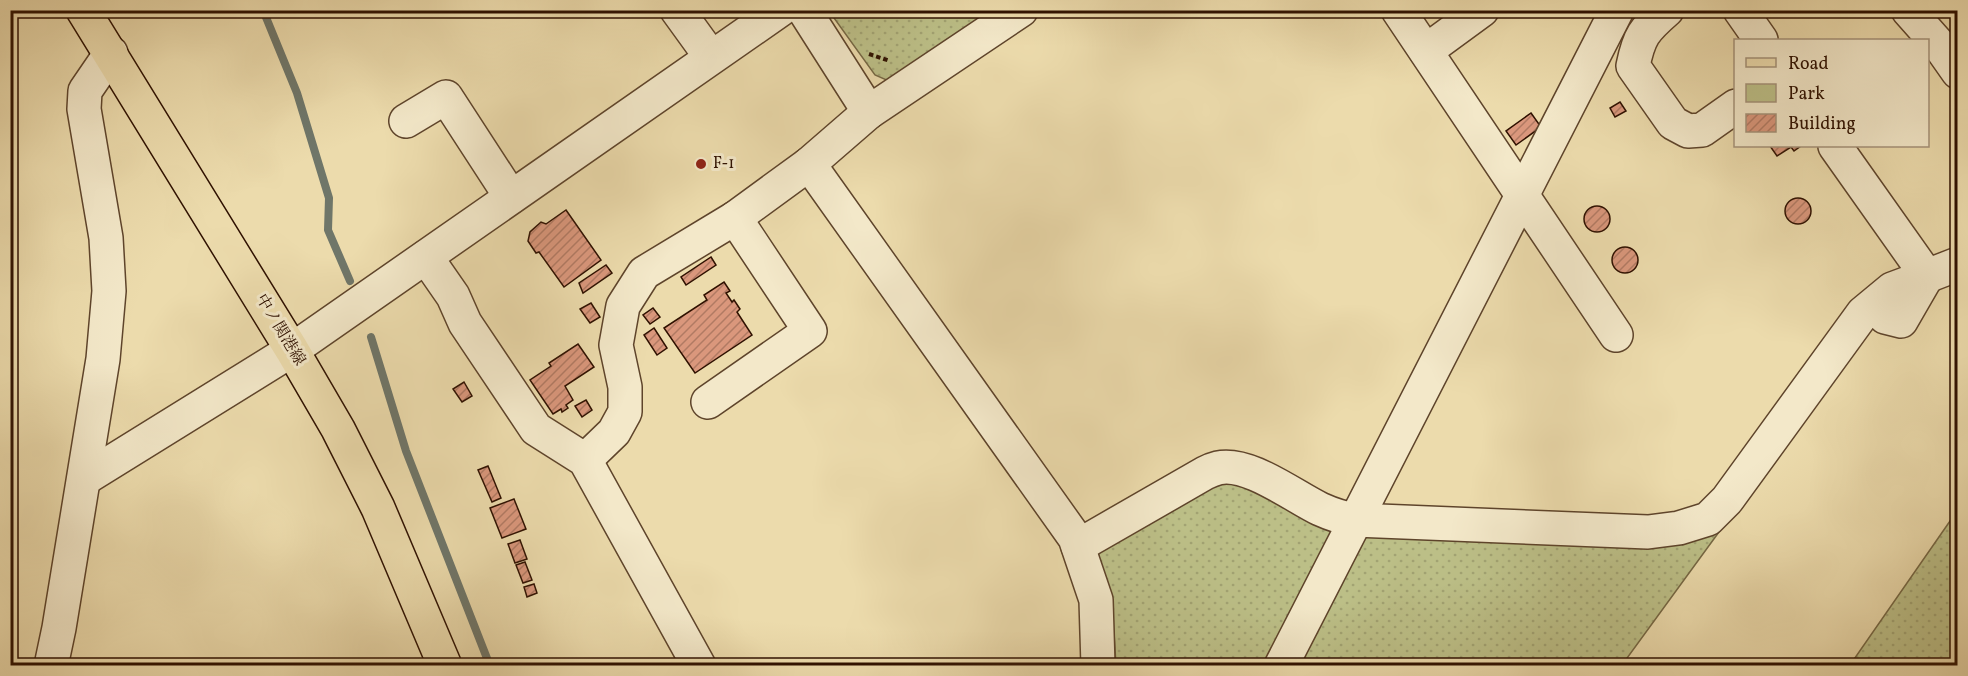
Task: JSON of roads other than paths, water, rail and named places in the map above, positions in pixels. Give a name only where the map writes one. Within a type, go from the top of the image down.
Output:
[{"type":"main road","name":"中ノ関港線","points":[[83,10],[338,429],[378,508],[445,666]]},
{"type":"street","points":[[677,10],[711,57]]},
{"type":"street","points":[[84,479],[292,350],[780,10]]},
{"type":"street","points":[[804,10],[869,112]]},
{"type":"street","points":[[585,460],[614,432],[625,412],[625,387],[616,345],[623,306],[644,273],[735,218],[809,164],[869,112],[1021,10]]},
{"type":"street","points":[[1398,10],[1616,335]]},
{"type":"street","points":[[1426,51],[1482,10]]},
{"type":"street","points":[[1281,666],[1617,10]]},
{"type":"street","points":[[1667,10],[1638,40],[1633,66],[1673,123],[1688,130],[1702,130],[1734,107]]},
{"type":"street","points":[[1740,10],[1760,39]]},
{"type":"street","points":[[1908,10],[1939,45],[1958,72]]},
{"type":"street","points":[[51,666],[103,359],[109,291],[106,238],[84,109],[85,91],[111,53]]},
{"type":"street","points":[[421,118],[446,97],[511,197]]},
{"type":"street","points":[[1835,147],[1947,266]]},
{"type":"street","points":[[809,164],[1075,538],[1096,600],[1098,666]]},
{"type":"street","points":[[708,402],[810,331],[735,218]]},
{"type":"street","points":[[426,257],[453,296],[465,323],[536,429],[585,460],[699,666]]},
{"type":"street","points":[[1078,546],[1219,467],[1238,469],[1256,475],[1321,510],[1355,520],[1648,532],[1679,528],[1708,519],[1727,500],[1863,314],[1892,289],[1947,266]]},
{"type":"street","points":[[1885,317],[1901,321],[1947,266]]},
{"type":"waterway","points":[[263,10],[297,93],[329,198],[328,230],[350,281]]},
{"type":"waterway","points":[[371,337],[406,451],[490,666]]},
{"type":"place","name":"F-1","points":[[701,164]]}]
